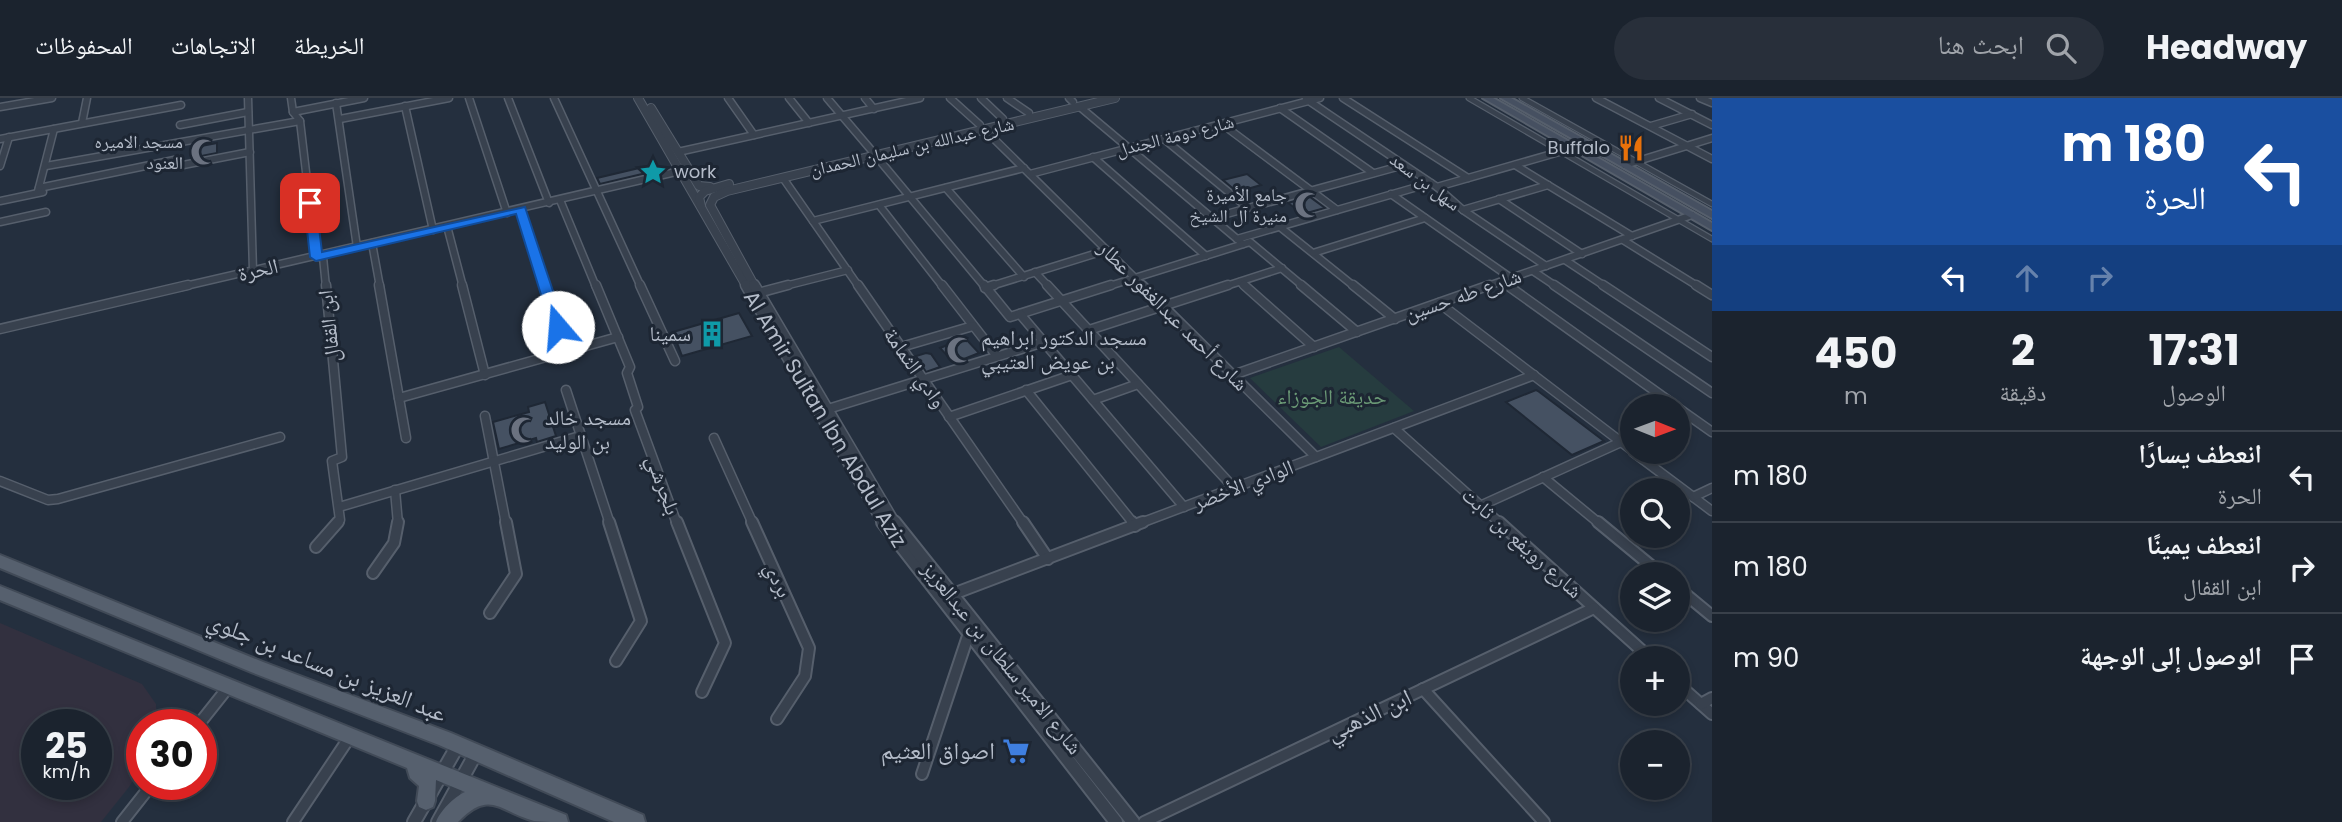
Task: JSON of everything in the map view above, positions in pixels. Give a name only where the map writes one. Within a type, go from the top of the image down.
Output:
[{"type":"main road","points":[[1487,98],[1712,227]]},
{"type":"main road","points":[[1505,98],[1712,215]]},
{"type":"main road","name":"عبد العزيز بن مساعد بن جلوي","points":[[0,561],[257,667],[458,745],[636,822]]},
{"type":"main road","points":[[0,593],[559,822]]},
{"type":"main road","points":[[416,763],[416,772],[425,779],[429,789],[426,801]]},
{"type":"main road","points":[[445,822],[466,801],[493,794]]},
{"type":"street","points":[[0,107],[22,101],[52,98]]},
{"type":"street","points":[[82,123],[87,98]]},
{"type":"street","points":[[248,98],[253,271]]},
{"type":"street","points":[[46,166],[300,121],[293,112],[291,98]]},
{"type":"street","points":[[293,112],[364,98]]},
{"type":"street","points":[[340,119],[449,98]]},
{"type":"street","points":[[469,98],[507,213]]},
{"type":"street","points":[[508,98],[549,202]]},
{"type":"street","points":[[554,98],[675,360]]},
{"type":"street","name":"Al Amir Sultan Ibn Abdul Aziz","points":[[638,98],[680,171],[705,195]]},
{"type":"street","name":"Al Amir Sultan Ibn Abdul Aziz","points":[[645,98],[705,195],[890,535],[1116,822]]},
{"type":"street","points":[[728,98],[754,135]]},
{"type":"street","points":[[789,98],[808,123]]},
{"type":"street","points":[[827,98],[1010,317],[1206,256],[1280,227],[1391,194],[1468,178],[1573,148]]},
{"type":"street","points":[[864,98],[874,108]]},
{"type":"street","points":[[678,152],[920,98]]},
{"type":"street","name":"شارع أحمد عبدالغفور عطار","points":[[950,98],[1316,457]]},
{"type":"street","points":[[981,98],[1003,119]]},
{"type":"street","points":[[1007,98],[1029,113]]},
{"type":"street","name":"شارع عبدالله بن سليمان الحمدان","points":[[983,128],[1003,119],[1091,98]]},
{"type":"street","name":"شارع عبدالله بن سليمان الحمدان","points":[[705,195],[983,128],[1074,102],[1115,98]]},
{"type":"street","name":"شارع دومة الجندل","points":[[813,221],[946,188],[1093,157],[1306,99],[1320,98]]},
{"type":"street","points":[[1343,98],[1468,178]]},
{"type":"street","points":[[1469,98],[1712,240]]},
{"type":"street","points":[[1522,98],[1712,204]]},
{"type":"street","points":[[1596,98],[1712,159]]},
{"type":"street","points":[[1659,98],[1712,125]]},
{"type":"street","points":[[1700,98],[1712,103]]},
{"type":"street","name":"سهل بن سعد","points":[[1306,99],[1404,164],[1464,210],[1546,266]]},
{"type":"street","points":[[1074,102],[1212,218],[1282,268],[1357,332]]},
{"type":"street","points":[[335,103],[340,119],[357,247]]},
{"type":"street","points":[[0,139],[181,105]]},
{"type":"street","points":[[405,106],[433,230]]},
{"type":"street","points":[[1280,108],[1373,173]]},
{"type":"street","points":[[180,125],[248,112]]},
{"type":"street","points":[[1651,127],[1692,114]]},
{"type":"street","name":"ابن القفال","points":[[300,121],[316,257],[323,257],[342,457],[332,461],[339,507]]},
{"type":"street","points":[[1222,124],[1337,210]]},
{"type":"street","points":[[39,190],[54,129]]},
{"type":"street","points":[[0,166],[9,137]]},
{"type":"street","points":[[1625,165],[1712,138]]},
{"type":"street","points":[[1164,139],[1248,208]]},
{"type":"street","points":[[0,201],[39,190],[178,162],[250,152]]},
{"type":"street","name":"شارع عبدالله بن سليمان الحمدان","points":[[705,195],[783,178],[874,153]]},
{"type":"street","points":[[1093,157],[1206,256]]},
{"type":"street","points":[[1212,218],[1404,164]]},
{"type":"street","points":[[1515,165],[1632,236]]},
{"type":"street","name":"الحرة","points":[[0,329],[680,171]]},
{"type":"street","name":"وادي الثمامة","points":[[783,178],[1048,559]]},
{"type":"street","points":[[1464,210],[1548,185]]},
{"type":"street","points":[[946,188],[1024,277]]},
{"type":"street","points":[[39,190],[51,190]]},
{"type":"street","points":[[1391,194],[1511,278]]},
{"type":"street","name":"شارع الامير سلطان بن عبدالعزيز","points":[[705,195],[758,293],[895,524],[1133,822]]},
{"type":"street","name":"بلجرشي","points":[[560,200],[630,367],[627,373],[638,407],[635,410],[692,565],[725,643],[702,692]]},
{"type":"street","points":[[1499,200],[1582,254]]},
{"type":"street","points":[[879,205],[997,356]]},
{"type":"street","points":[[520,210],[565,351]]},
{"type":"street","points":[[0,222],[46,212]]},
{"type":"street","name":"شارع طه حسين","points":[[1233,375],[1692,215]]},
{"type":"street","points":[[1313,253],[1425,218]]},
{"type":"street","points":[[447,226],[485,375]]},
{"type":"street","points":[[1280,227],[1395,318]]},
{"type":"street","points":[[1623,240],[1712,295]]},
{"type":"street","points":[[372,243],[406,438]]},
{"type":"street","points":[[985,288],[1107,250]]},
{"type":"street","points":[[1565,260],[1712,357]]},
{"type":"street","points":[[1089,330],[1282,268]]},
{"type":"street","points":[[758,293],[848,271]]},
{"type":"street","points":[[1533,271],[1712,393]]},
{"type":"street","points":[[1035,272],[1234,488]]},
{"type":"street","points":[[1240,282],[1314,347]]},
{"type":"street","points":[[1502,282],[1659,394]]},
{"type":"street","points":[[1439,303],[1620,441]]},
{"type":"street","points":[[1020,314],[1184,507]]},
{"type":"street","points":[[901,347],[973,326]]},
{"type":"street","points":[[399,398],[618,337]]},
{"type":"street","points":[[828,409],[1044,342]]},
{"type":"street","points":[[949,417],[1072,375]]},
{"type":"street","name":"الوادي الأخضر","points":[[953,594],[1534,375]]},
{"type":"street","points":[[1093,400],[1138,384]]},
{"type":"street","points":[[566,390],[641,621],[616,661]]},
{"type":"street","points":[[1026,390],[1135,526]]},
{"type":"street","points":[[485,416],[516,574],[490,613]]},
{"type":"street","points":[[1690,416],[1712,432]]},
{"type":"street","name":"شارع رويفع بن ثابت","points":[[1394,428],[1637,646]]},
{"type":"street","points":[[316,547],[340,520],[339,507],[580,436]]},
{"type":"street","points":[[0,481],[48,500],[58,499],[280,437]]},
{"type":"street","name":"بردي","points":[[714,438],[809,648],[811,659],[805,674],[777,719]]},
{"type":"street","points":[[1480,506],[1620,442]]},
{"type":"street","points":[[1650,464],[1712,511]]},
{"type":"street","points":[[1543,477],[1646,562]]},
{"type":"street","points":[[1693,497],[1712,488]]},
{"type":"street","points":[[373,573],[395,545],[400,529],[396,490]]},
{"type":"street","points":[[1690,598],[1712,616]]},
{"type":"street","name":"ابن الذهبي","points":[[1144,822],[1594,608]]},
{"type":"street","points":[[922,774],[968,636]]},
{"type":"street","points":[[211,709],[230,685]]},
{"type":"street","points":[[1423,689],[1544,822]]},
{"type":"street","points":[[1690,691],[1707,701],[1712,714]]},
{"type":"street","points":[[293,822],[351,735]]},
{"type":"street","points":[[414,822],[458,745]]},
{"type":"street","points":[[438,822],[476,753]]},
{"type":"street","points":[[122,822],[139,800]]},
{"type":"shaded area","points":[[0,623],[142,684],[156,704],[156,709],[126,709],[126,791],[101,822],[0,822]]},
{"type":"green space","name":"حديقة الجوزاء","points":[[1339,347],[1414,411],[1321,447],[1250,378]]},
{"type":"building","name":"مسجد الاميره العنود","points":[[217,143],[217,153],[191,158],[191,148]]},
{"type":"building","points":[[656,164],[659,170],[600,184],[597,178]]},
{"type":"building","points":[[1247,174],[1261,185],[1237,192],[1223,180]]},
{"type":"building","name":"جامع الأميرة منيرة آل الشيخ","points":[[1310,197],[1325,208],[1303,214],[1288,203]]},
{"type":"building","name":"سمينا","points":[[739,313],[752,336],[682,356],[673,332]]},
{"type":"building","name":"مسجد الدكتور ابراهيم بن عويض العتيبي","points":[[965,338],[979,353],[954,363],[940,348]]},
{"type":"building","points":[[931,354],[940,367],[926,372],[916,356]]},
{"type":"building","points":[[1536,390],[1604,441],[1572,455],[1506,402]]},
{"type":"building","name":"مسجد خالد بن الوليد","points":[[545,402],[556,436],[537,442],[536,438],[499,449],[493,422],[529,412],[528,407]]},
{"type":"place","name":"Buffalo","points":[[1631,148]]},
{"type":"place","name":"مسجد الاميره العنود","points":[[204,152]]},
{"type":"place","name":"work","points":[[653,172]]},
{"type":"place","name":"جامع الأميرة منيرة آل الشيخ","points":[[1308,205]]},
{"type":"place","name":"سمينا","points":[[712,334]]},
{"type":"place","name":"مسجد الدكتور ابراهيم بن عويض العتيبي","points":[[960,350]]},
{"type":"place","name":"مسجد خالد بن الوليد","points":[[524,430]]},
{"type":"place","name":"اصواق العثيم","points":[[1016,751]]},
{"type":"route","points":[[310,203],[316,257],[520,210],[558,327]]}]
